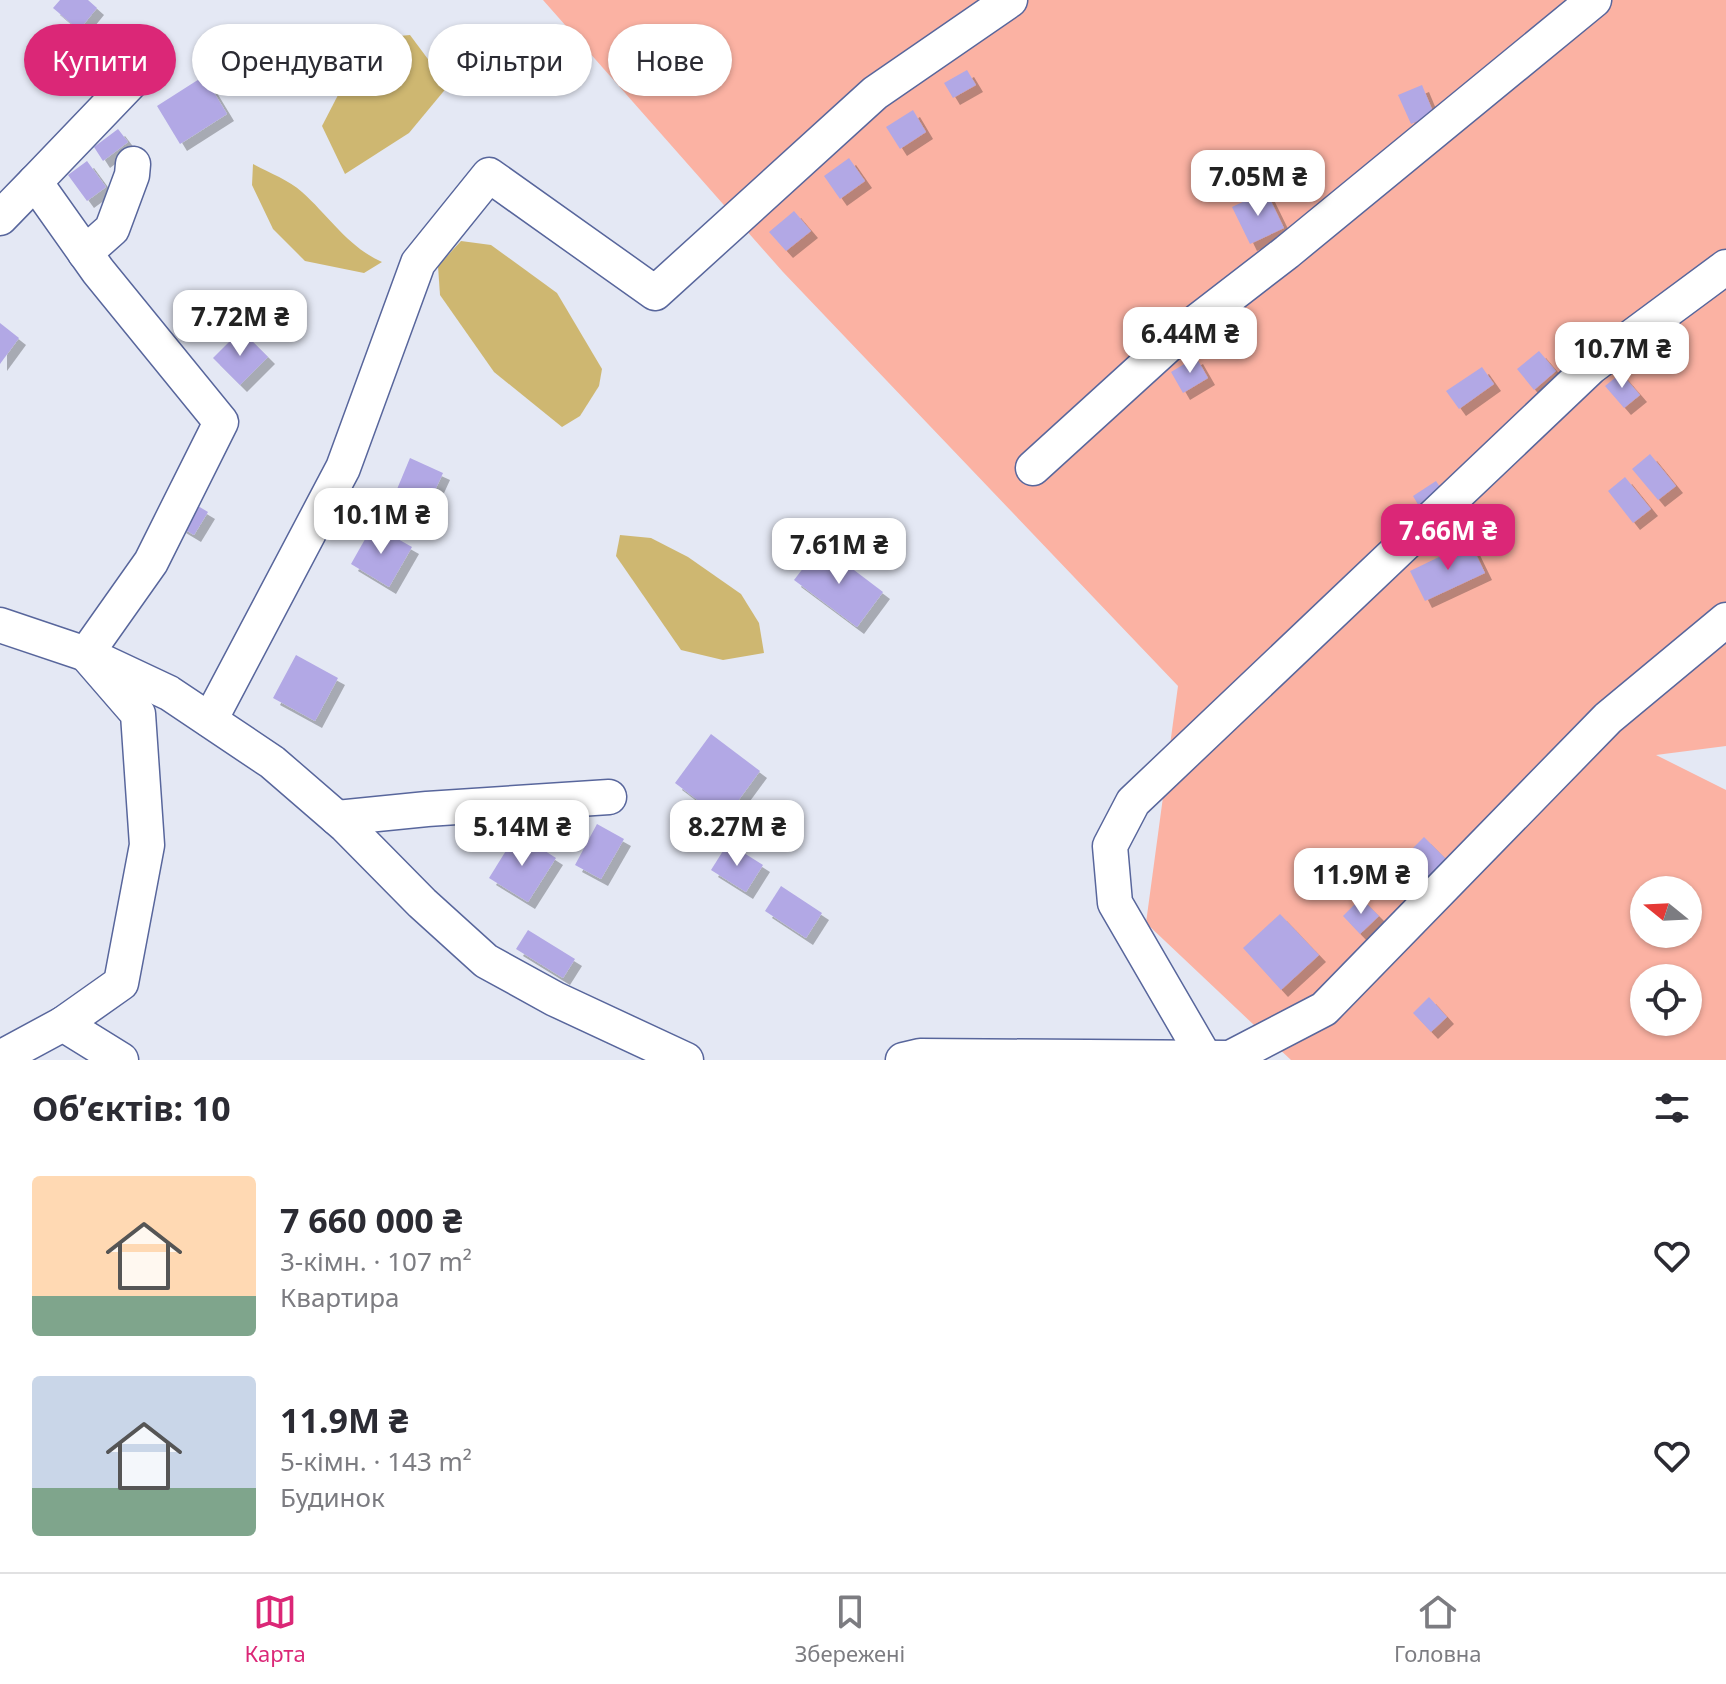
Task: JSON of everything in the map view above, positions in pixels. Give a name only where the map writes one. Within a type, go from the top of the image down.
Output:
[{"type":"street","points":[[210,720],[343,468],[418,263],[489,175],[655,293],[875,93],[1010,0]]},
{"type":"street","points":[[1033,468],[1177,337],[1287,252],[1594,0]]},
{"type":"street","points":[[0,218],[117,96]]},
{"type":"street","points":[[85,253],[112,229],[132,175],[133,164]]},
{"type":"street","points":[[35,182],[85,253],[221,422],[151,562],[86,654]]},
{"type":"street","points":[[1205,1058],[1115,903],[1110,846],[1133,802],[1591,367],[1726,267]]},
{"type":"street","points":[[903,1060],[920,1056],[1230,1058],[1324,1009],[1608,718],[1726,620]]},
{"type":"street","points":[[0,625],[86,654],[169,693],[272,762],[337,818],[422,903],[486,961],[555,999],[686,1060]]},
{"type":"street","points":[[0,1058],[63,1024],[121,983],[147,845],[138,714],[86,654]]},
{"type":"street","points":[[337,818],[609,797]]},
{"type":"street","points":[[63,1024],[121,1060]]},
{"type":"shaded area","points":[[543,0],[1726,0],[1726,746],[1656,755],[1726,790],[1726,1060],[1291,1060],[1146,923],[1178,686],[783,272],[628,96],[732,96],[732,24],[608,24],[608,74],[592,56],[592,24],[564,24]]},
{"type":"shaded area","points":[[412,38],[428,59],[428,96],[440,96],[409,133],[345,174],[322,126],[338,96],[412,96]]},
{"type":"shaded area","points":[[253,164],[297,188],[349,240],[382,262],[364,273],[305,261],[273,229],[252,185]]},
{"type":"shaded area","points":[[461,241],[491,245],[557,293],[602,369],[599,386],[580,416],[562,427],[494,372],[440,295],[438,266]]},
{"type":"shaded area","points":[[620,535],[651,538],[688,557],[741,594],[759,623],[764,653],[723,660],[681,650],[616,556]]},
{"type":"building","points":[[60,0],[88,0],[97,8],[84,24],[72,24],[53,8]]},
{"type":"building","points":[[967,70],[976,85],[953,98],[944,83]]},
{"type":"building","points":[[192,84],[192,96],[216,96],[227,114],[180,144],[157,106]]},
{"type":"building","points":[[1422,85],[1434,114],[1411,124],[1398,95]]},
{"type":"building","points":[[913,110],[926,132],[900,149],[886,127]]},
{"type":"building","points":[[118,129],[128,142],[103,161],[94,147]]},
{"type":"building","points":[[849,158],[865,181],[840,199],[824,176]]},
{"type":"building","points":[[87,161],[106,187],[87,201],[68,175]]},
{"type":"building","points":[[1266,191],[1284,228],[1250,244],[1232,207]]},
{"type":"building","points":[[794,211],[811,231],[786,251],[769,232]]},
{"type":"building","points":[[0,323],[19,338],[0,364]]},
{"type":"building","points":[[241,330],[268,357],[240,385],[213,358]]},
{"type":"building","points":[[1539,351],[1556,371],[1534,390],[1517,369]]},
{"type":"building","points":[[1196,357],[1208,378],[1183,393],[1171,372]]},
{"type":"building","points":[[1482,367],[1494,384],[1459,409],[1446,391]]},
{"type":"building","points":[[1621,373],[1640,395],[1624,408],[1605,386]]},
{"type":"building","points":[[1650,454],[1676,486],[1658,500],[1632,469]]},
{"type":"building","points":[[410,458],[443,473],[427,508],[395,494]]},
{"type":"building","points":[[1625,477],[1651,509],[1633,523],[1608,491]]},
{"type":"building","points":[[1436,481],[1444,493],[1420,508],[1413,496]]},
{"type":"building","points":[[193,503],[208,512],[194,535],[179,526]]},
{"type":"building","points":[[373,525],[412,547],[389,587],[351,564]]},
{"type":"building","points":[[1470,542],[1485,573],[1425,601],[1410,571]]},
{"type":"building","points":[[821,545],[883,592],[857,627],[794,580]]},
{"type":"building","points":[[296,655],[338,678],[315,721],[273,698]]},
{"type":"building","points":[[711,734],[760,771],[724,820],[675,783]]},
{"type":"building","points":[[597,824],[624,839],[601,879],[575,865]]},
{"type":"building","points":[[517,833],[556,858],[528,902],[489,878]]},
{"type":"building","points":[[1424,837],[1447,860],[1427,881],[1404,857]]},
{"type":"building","points":[[728,843],[763,865],[746,892],[711,870]]},
{"type":"building","points":[[781,886],[822,913],[806,938],[765,911]]},
{"type":"building","points":[[1361,898],[1379,916],[1360,934],[1343,916]]},
{"type":"building","points":[[1280,914],[1319,955],[1281,990],[1243,948]]},
{"type":"building","points":[[528,930],[575,959],[563,978],[516,949]]},
{"type":"building","points":[[1429,997],[1447,1017],[1431,1032],[1413,1013]]}]
